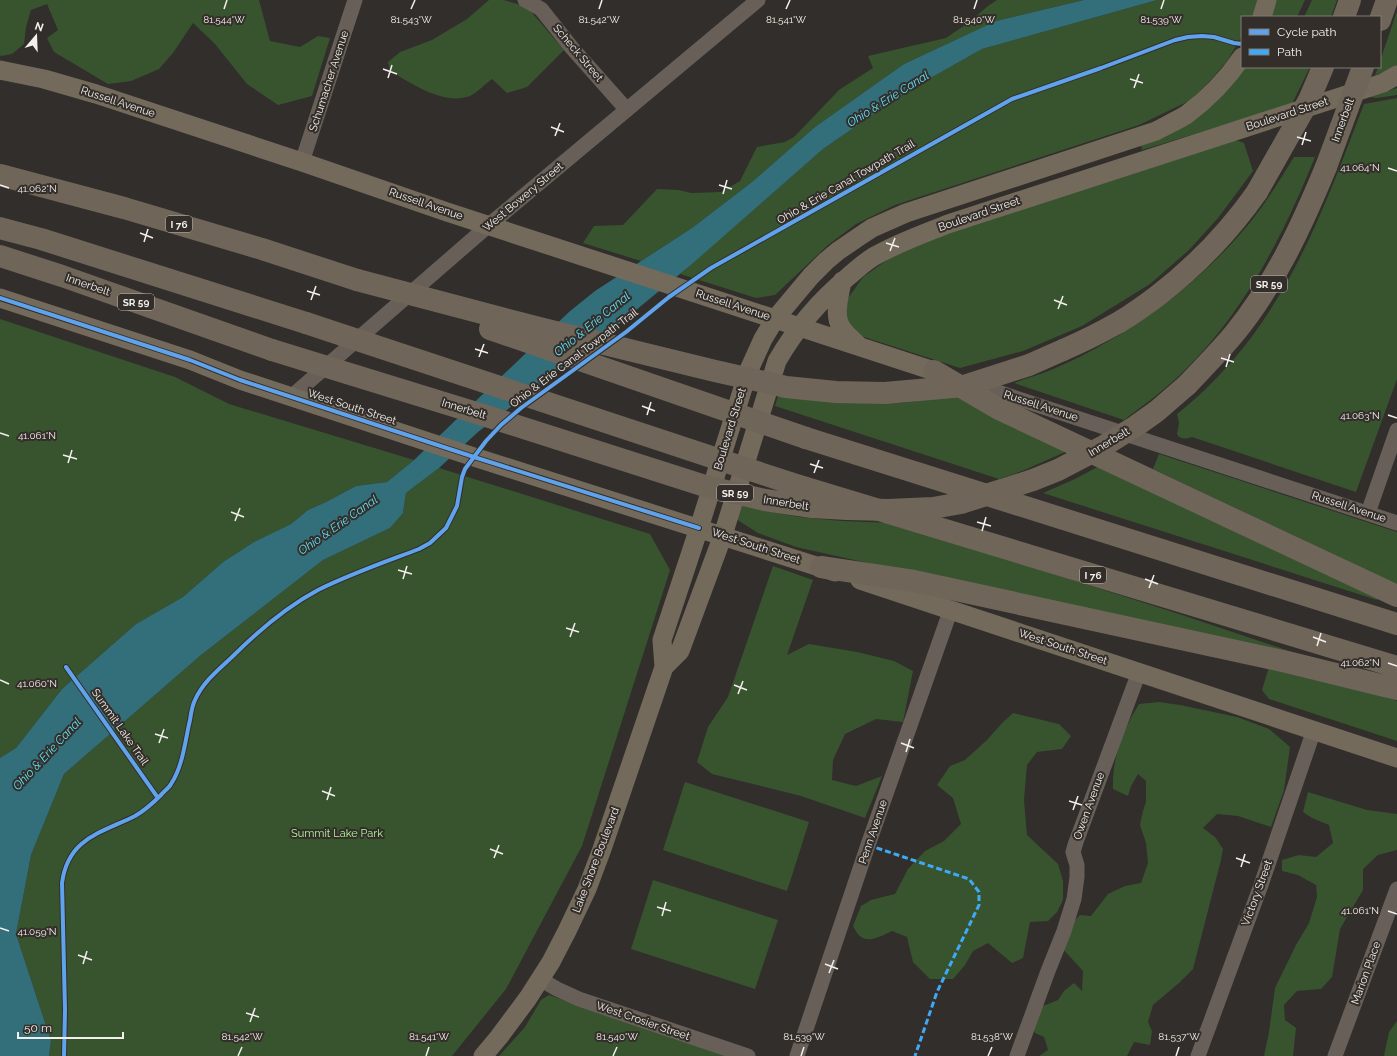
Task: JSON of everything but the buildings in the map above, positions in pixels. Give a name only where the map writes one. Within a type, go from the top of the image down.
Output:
[{"type":"highway","points":[[1344,16],[1350,0]]},
{"type":"highway","points":[[1381,17],[1387,0]]},
{"type":"highway","points":[[357,280],[539,328],[786,387],[836,392],[885,393],[964,386],[1029,365],[1113,326],[1137,311],[1178,280],[1222,237],[1257,192],[1310,100],[1323,68]]},
{"type":"highway","name":"Innerbelt","points":[[0,256],[62,276],[272,350],[705,486],[765,500],[812,507],[888,510],[933,508],[954,504],[1033,480],[1058,470],[1102,447],[1136,426],[1157,411],[1187,385],[1235,333],[1275,275],[1307,212],[1326,167],[1363,68]]},
{"type":"highway","name":"I 76","points":[[0,175],[124,208],[262,249],[357,280],[498,332],[806,438],[1397,624]]},
{"type":"highway","name":"I 76","points":[[0,228],[41,239],[306,324],[790,483],[1397,667]]},
{"type":"highway","points":[[934,371],[999,409],[1397,596]]},
{"type":"highway","points":[[821,567],[914,581],[1287,662],[1397,689]]},
{"type":"main road","points":[[1262,16],[1267,0]]},
{"type":"main road","name":"Boulevard Street","points":[[699,528],[748,372],[763,339],[775,319],[811,276],[826,261],[872,228],[906,212],[1156,131],[1184,116],[1202,102],[1228,77],[1241,58]]},
{"type":"main road","name":"Russell Avenue","points":[[0,70],[44,79],[96,94],[934,371]]},
{"type":"main road","name":"Boulevard Street","points":[[723,536],[772,375],[783,350],[799,327],[822,299],[842,281],[872,258],[908,239],[948,224],[1392,79]]},
{"type":"main road","points":[[842,281],[837,318],[841,327],[859,346]]},
{"type":"main road","name":"West South Street","points":[[0,298],[190,360],[240,380],[291,397],[952,609],[1397,758]]},
{"type":"main road","name":"Lake Shore Boulevard","points":[[483,1056],[516,1014],[540,979],[568,931],[587,889],[664,667],[662,640],[699,528]]},
{"type":"main road","name":"Lake Shore Boulevard","points":[[664,667],[680,651],[723,536]]},
{"type":"street","name":"Schumacher Avenue","points":[[302,162],[355,0]]},
{"type":"street","name":"Scheck Street","points":[[525,0],[542,4],[572,48],[627,110]]},
{"type":"street","name":"West Bowery Street","points":[[291,397],[489,225],[758,0]]},
{"type":"street","name":"Russell Avenue","points":[[934,371],[1397,523]]},
{"type":"street","points":[[1368,513],[1397,430]]},
{"type":"street","name":"Penn Avenue","points":[[798,1056],[870,838],[952,609]]},
{"type":"street","name":"Owen Avenue","points":[[1017,1056],[1064,931],[1074,899],[1077,865],[1073,852],[1076,842],[1139,672]]},
{"type":"street","name":"Victory Street","points":[[1198,1056],[1261,885],[1314,730]]},
{"type":"street","name":"Marion Place","points":[[1336,1056],[1397,889]]},
{"type":"street","name":"West Crosier Street","points":[[540,979],[579,999],[748,1056]]},
{"type":"green space","points":[[0,0],[259,0],[270,41],[300,47],[318,36],[330,38],[312,96],[278,105],[247,84],[215,44],[193,23],[173,53],[159,69],[131,81],[108,84],[54,52],[47,38],[58,30],[47,4],[31,10],[26,27],[24,44],[12,54],[1,56]]},
{"type":"green space","points":[[489,0],[504,0],[527,7],[564,50],[527,87],[507,93],[492,79],[470,96],[449,98],[428,92],[390,71],[388,62],[400,52],[432,40],[467,19]]},
{"type":"green space","points":[[997,0],[1084,0],[996,21],[904,64],[815,127],[752,182],[692,228],[641,261],[583,243],[594,226],[623,225],[657,189],[679,190],[691,193],[721,192],[740,181],[757,147],[785,142],[794,137],[839,90],[873,68],[868,56],[946,38]]},
{"type":"green space","points":[[1157,0],[1257,0],[1253,16],[1241,16],[1241,38],[1227,61],[1211,80],[1191,100],[1139,125],[895,205],[856,224],[828,245],[775,295],[756,298],[680,274],[823,149],[904,93],[982,49]]},
{"type":"green space","points":[[1276,0],[1305,0],[1297,16],[1270,16]]},
{"type":"green space","points":[[1312,0],[1337,0],[1331,16],[1304,16]]},
{"type":"green space","points":[[1397,11],[1397,66],[1386,72],[1375,75],[1378,68],[1381,68],[1381,58]]},
{"type":"green space","points":[[1245,68],[1310,68],[1292,104],[1142,150],[1141,144]]},
{"type":"green space","points":[[1397,88],[1397,95],[1377,98],[1369,97]]},
{"type":"green space","points":[[1397,98],[1397,379],[1356,492],[1192,437],[1185,439],[1181,438],[1177,434],[1179,423],[1177,414],[1213,382],[1243,348],[1270,311],[1292,272],[1330,191],[1364,104]]},
{"type":"green space","points":[[1233,139],[1244,143],[1253,171],[1218,218],[1189,250],[1150,284],[1082,326],[1023,351],[960,368],[861,336],[844,322],[846,301],[863,277],[900,251],[937,235]]},
{"type":"green space","points":[[1294,157],[1315,157],[1290,214],[1261,270],[1226,323],[1207,347],[1178,377],[1155,396],[1124,420],[1014,383],[1051,370],[1103,344],[1154,312],[1178,293],[1201,274],[1242,232],[1263,205]]},
{"type":"green space","points":[[0,319],[175,377],[229,404],[414,460],[387,482],[356,486],[308,510],[291,524],[254,542],[223,562],[183,597],[136,624],[62,689],[16,748],[0,758]]},
{"type":"green space","points":[[778,396],[864,403],[900,403],[962,396],[1072,449],[1022,471],[999,479],[775,406]]},
{"type":"green space","points":[[1159,454],[1397,532],[1397,584],[1153,469]]},
{"type":"green space","points":[[1103,464],[1380,594],[1377,600],[1043,493],[1075,479]]},
{"type":"green space","name":"Summit Lake Park","points":[[439,468],[650,534],[670,570],[582,846],[506,989],[452,1056],[49,1056],[51,1041],[16,934],[31,855],[64,774],[201,655],[323,560],[390,528],[403,513],[406,493]]},
{"type":"green space","points":[[738,505],[799,517],[842,521],[894,523],[1176,613],[1343,669],[796,547],[758,533],[736,519]]},
{"type":"green space","points":[[773,566],[813,580],[787,655],[809,644],[857,652],[894,661],[913,671],[903,722],[876,719],[845,734],[833,760],[832,780],[856,786],[882,776],[865,818],[801,796],[712,774],[697,762],[708,727],[728,697]]},
{"type":"green space","points":[[1269,667],[1329,678],[1397,701],[1397,741],[1269,699],[1262,690]]},
{"type":"green space","points":[[1159,702],[1237,717],[1269,729],[1290,747],[1284,790],[1271,827],[1238,816],[1217,814],[1203,828],[1215,837],[1223,849],[1221,860],[1193,969],[1153,1005],[1148,1022],[1152,1031],[1150,1045],[1134,1042],[1127,1056],[1039,1056],[1048,1050],[1044,1037],[1035,1033],[1032,1024],[1043,1006],[1058,1000],[1064,991],[1074,983],[1082,991],[1083,971],[1062,948],[1070,925],[1080,915],[1091,916],[1108,894],[1125,886],[1141,883],[1148,863],[1146,843],[1140,825],[1146,802],[1146,781],[1138,774],[1131,786],[1128,796],[1113,789],[1113,777],[1114,766],[1123,734],[1139,704]]},
{"type":"green space","points":[[1013,713],[1059,724],[1071,736],[1062,749],[1037,752],[1027,765],[1024,800],[1027,835],[1058,864],[1063,881],[1063,900],[1057,912],[1048,921],[1030,922],[1023,958],[1012,963],[988,943],[973,951],[965,965],[953,979],[930,979],[913,962],[907,937],[892,931],[877,938],[865,939],[859,935],[853,926],[861,906],[871,900],[895,894],[908,869],[925,851],[944,841],[961,824],[953,798],[937,785],[950,766],[965,760]]},
{"type":"green space","points":[[685,782],[809,822],[787,891],[663,850]]},
{"type":"green space","points":[[1308,792],[1367,810],[1397,814],[1397,850],[1378,855],[1363,869],[1363,890],[1340,929],[1332,977],[1321,989],[1297,991],[1284,1005],[1285,1020],[1296,1028],[1293,1056],[1264,1056],[1275,988],[1296,945],[1309,923],[1317,897],[1316,885],[1298,875],[1282,871],[1282,860],[1299,855],[1316,857],[1333,843],[1329,825],[1312,818],[1303,812]]},
{"type":"green space","points":[[653,880],[778,920],[755,989],[631,949]]},
{"type":"green space","points":[[549,995],[729,1056],[499,1056],[525,1027],[541,1000]]},
{"type":"green space","points":[[1397,1021],[1397,1056],[1384,1056],[1389,1032]]},
{"type":"water","name":"Ohio & Erie Canal","points":[[1084,0],[1157,0],[982,49],[904,93],[823,149],[692,264],[619,324],[478,432],[439,468],[406,493],[403,513],[390,528],[323,560],[201,655],[64,774],[31,855],[16,934],[51,1041],[49,1056],[0,1056],[0,758],[16,748],[62,689],[136,624],[183,597],[223,562],[254,542],[291,524],[308,510],[356,486],[387,482],[414,460],[569,312],[595,291],[692,228],[752,182],[815,127],[904,64],[996,21]]},
{"type":"marked path","points":[[868,845],[969,879],[979,892],[979,905],[937,992],[915,1056]]},
{"type":"cycle path","name":"Ohio & Erie Canal Towpath Trail","points":[[64,1056],[65,1010],[62,883],[65,868],[71,856],[88,839],[135,816],[169,787],[175,777],[181,761],[192,707],[198,694],[211,677],[262,629],[295,604],[318,590],[355,573],[419,549],[430,543],[446,528],[457,506],[462,477],[465,469],[486,441],[501,425],[521,408],[626,332],[669,297],[711,268],[1012,99],[1175,40],[1202,36],[1214,37],[1241,44]]},
{"type":"cycle path","points":[[0,298],[190,360],[240,380],[474,457],[699,528]]},
{"type":"cycle path","name":"Summit Lake Trail","points":[[66,667],[158,798]]}]
